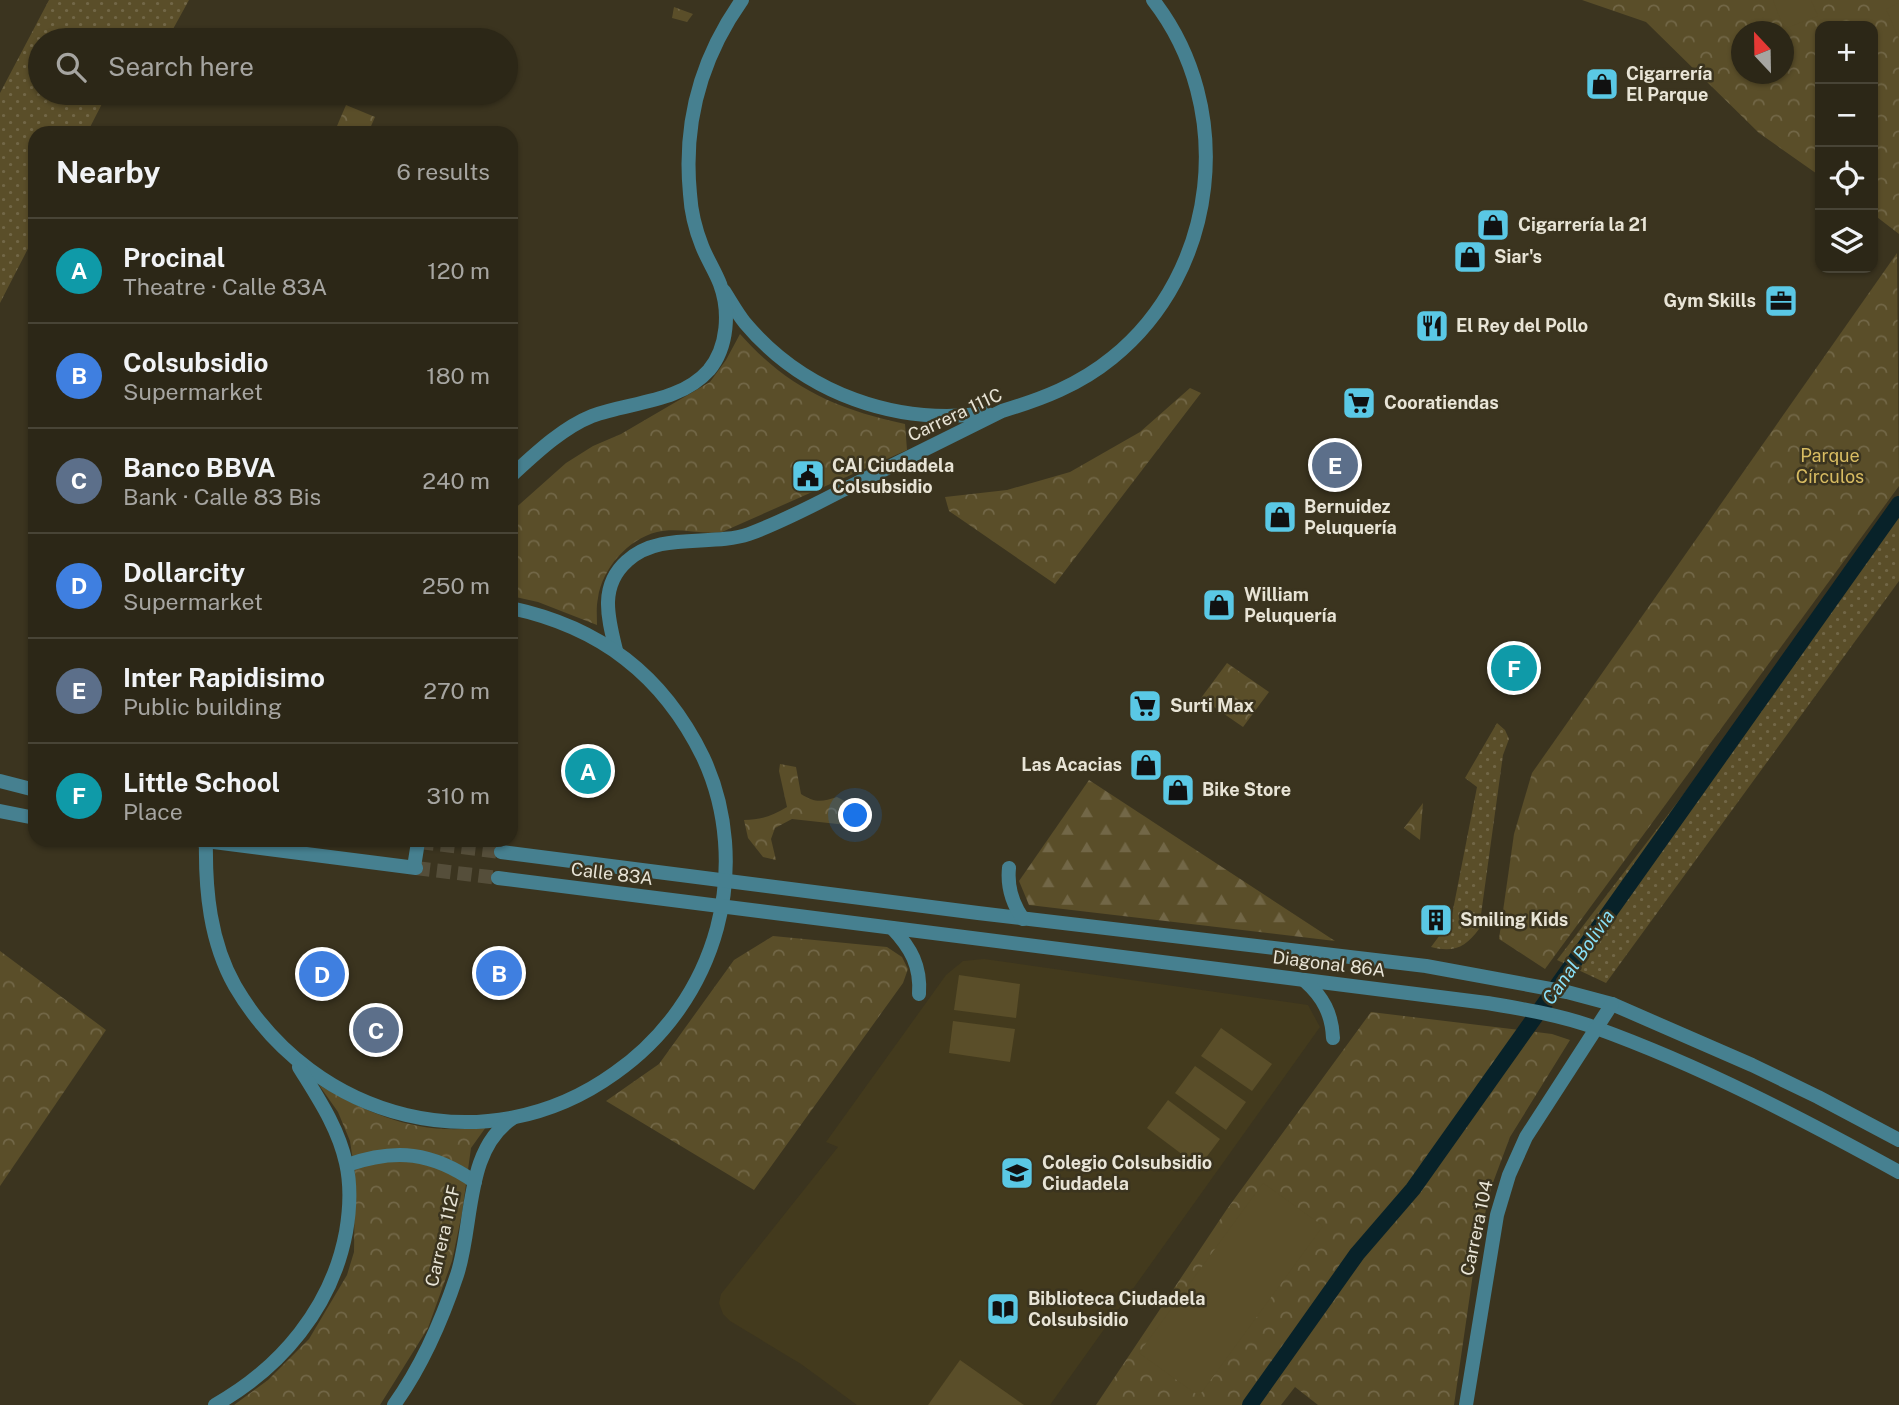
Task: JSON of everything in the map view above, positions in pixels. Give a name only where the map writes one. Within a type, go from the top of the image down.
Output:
[{"type":"street","points":[[742,0],[708,57],[693,102],[687,150],[690,198],[701,244],[721,287],[745,322],[774,352],[808,377],[845,397],[883,410],[922,416],[963,417],[1002,411]]},
{"type":"street","name":"Carrera 111C","points":[[615,650],[607,617],[607,595],[614,577],[627,560],[649,547],[725,540],[774,524],[1002,411],[1041,399],[1079,382],[1112,358],[1142,329],[1167,296],[1186,260],[1202,212],[1208,162],[1204,112],[1190,64],[1168,19],[1153,0]]},
{"type":"street","points":[[518,470],[548,444],[591,417],[663,397],[689,385],[708,370],[722,346],[726,322],[721,287]]},
{"type":"street","points":[[203,847],[208,902],[216,938],[234,984],[261,1025],[295,1060],[332,1086],[373,1106],[418,1118],[466,1122],[514,1118],[558,1105],[598,1086],[635,1059],[666,1027],[692,990],[711,950],[726,881],[724,827],[711,775],[688,727],[656,685],[615,650],[580,629],[518,610]]},
{"type":"street","points":[[0,781],[28,788]]},
{"type":"street","points":[[0,811],[28,817]]},
{"type":"street","points":[[304,847],[415,868],[415,847]]},
{"type":"street","name":"Calle 83A","points":[[722,906],[499,878],[502,853],[726,881]]},
{"type":"street","points":[[1009,868],[1009,888],[1023,919]]},
{"type":"street","points":[[645,898],[650,872]]},
{"type":"street","name":"Diagonal 86A","points":[[726,881],[1426,966],[1567,992],[1612,1004],[1752,1065],[1899,1140]]},
{"type":"street","name":"Diagonal 86A","points":[[722,906],[1548,1014],[1595,1027],[1709,1075],[1796,1116],[1899,1172]]},
{"type":"street","points":[[892,928],[905,941],[915,958],[919,994]]},
{"type":"street","points":[[1306,981],[1318,992],[1327,1006],[1333,1038]]},
{"type":"street","name":"Carrera 104","points":[[1466,1405],[1497,1215],[1509,1175],[1526,1137],[1612,1004]]},
{"type":"street","points":[[215,1405],[242,1390],[286,1351],[322,1302],[341,1259],[350,1208],[347,1165],[326,1110],[295,1060]]},
{"type":"street","name":"Carrera 112F","points":[[394,1405],[421,1361],[451,1293],[467,1231],[482,1154],[501,1126],[514,1118]]},
{"type":"street","points":[[347,1165],[390,1154],[413,1155],[456,1169],[475,1182]]},
{"type":"shaded area","name":"Colegio Colsubsidio Ciudadela","points":[[984,959],[1308,1005],[1320,1027],[1050,1405],[857,1405],[801,1364],[730,1321],[723,1314],[719,1303],[721,1294],[838,1147],[826,1142],[946,975],[963,961]]},
{"type":"green space","points":[[49,0],[189,0],[174,28],[34,28]]},
{"type":"green space","points":[[1582,0],[1899,0],[1899,234],[1878,218],[1878,21],[1815,21],[1815,172],[1759,133],[1646,22]]},
{"type":"green space","points":[[1773,0],[1811,0],[1818,16],[1794,25],[1794,21],[1781,21]]},
{"type":"green space","points":[[1899,3],[1899,39],[1886,9]]},
{"type":"green space","points":[[674,7],[693,14],[687,22],[672,18]]},
{"type":"green space","points":[[28,40],[28,105],[101,105],[91,126],[28,126],[28,249],[0,303],[0,93]]},
{"type":"green space","points":[[346,105],[375,117],[371,126],[337,126]]},
{"type":"green space","name":"Parque Círculos","points":[[1897,253],[1899,486],[1545,969],[1499,939],[1514,834],[1532,773]]},
{"type":"green space","points":[[740,334],[776,369],[815,394],[857,411],[905,424],[907,450],[722,532],[665,531],[636,541],[618,557],[605,576],[597,601],[597,625],[538,602],[518,598],[518,506],[566,463],[710,382]]},
{"type":"green space","points":[[1190,388],[1201,393],[1055,584],[949,511],[945,497],[1007,490],[1070,472],[1140,432]]},
{"type":"green space","points":[[1899,512],[1899,581],[1606,983],[1557,960]]},
{"type":"green space","points":[[1227,663],[1269,692],[1243,727],[1201,698]]},
{"type":"green space","points":[[1497,723],[1505,730],[1509,739],[1503,755],[1479,929],[1459,947],[1431,947],[1451,920],[1477,787],[1465,778]]},
{"type":"green space","points":[[780,764],[796,767],[801,794],[806,797],[819,801],[837,797],[856,807],[856,826],[792,819],[775,828],[771,839],[776,860],[763,857],[748,838],[744,820],[766,817],[787,807],[779,771]]},
{"type":"green space","points":[[1089,780],[1335,941],[1029,905],[1019,881]]},
{"type":"green space","points":[[1423,803],[1420,840],[1404,828]]},
{"type":"green space","points":[[773,936],[887,947],[902,957],[908,969],[903,983],[754,1190],[606,1101],[659,1064],[734,960]]},
{"type":"green space","points":[[0,951],[106,1030],[0,1186]]},
{"type":"green space","points":[[959,975],[1020,984],[1016,1018],[954,1010]]},
{"type":"green space","points":[[1371,1012],[1552,1034],[1570,1040],[1510,1137],[1491,1188],[1476,1253],[1454,1405],[1318,1405],[1295,1387],[1281,1405],[1096,1405],[1227,1209]]},
{"type":"green space","points":[[953,1021],[1015,1029],[1010,1062],[949,1053]]},
{"type":"green space","points":[[1221,1028],[1272,1064],[1252,1091],[1201,1056]]},
{"type":"green space","points":[[1195,1066],[1246,1102],[1226,1130],[1175,1093]]},
{"type":"green space","points":[[319,1085],[379,1115],[399,1121],[440,1129],[486,1127],[471,1148],[452,1261],[428,1328],[380,1405],[234,1405],[268,1380],[309,1339],[347,1275],[354,1252],[355,1174],[350,1141],[338,1112]]},
{"type":"green space","points":[[1168,1100],[1220,1139],[1199,1167],[1147,1128]]},
{"type":"green space","points":[[1263,1183],[1323,1226],[1199,1396],[1139,1353]]},
{"type":"green space","points":[[960,1360],[1024,1405],[928,1405]]},
{"type":"waterway","name":"Canal Bolivia","points":[[1250,1405],[1357,1254],[1413,1189],[1899,504]]},
{"type":"tunnel","points":[[460,847],[501,852]]},
{"type":"tunnel","points":[[416,868],[498,878]]},
{"type":"place","name":"Cigarrería El Parque","points":[[1602,84]]},
{"type":"place","name":"Cigarrería la 21","points":[[1493,225]]},
{"type":"place","name":"Siar's","points":[[1470,257]]},
{"type":"place","name":"Gym Skills","points":[[1781,301]]},
{"type":"place","name":"El Rey del Pollo","points":[[1432,326]]},
{"type":"place","name":"Cooratiendas","points":[[1359,403]]},
{"type":"place","name":"Inter Rapidisimo","points":[[1335,465]]},
{"type":"place","name":"CAI Ciudadela Colsubsidio","points":[[808,476]]},
{"type":"place","name":"Bernuidez Peluquería","points":[[1280,517]]},
{"type":"place","name":"William Peluquería","points":[[1219,605]]},
{"type":"place","name":"Little School","points":[[1514,668]]},
{"type":"place","name":"Surti Max","points":[[1145,706]]},
{"type":"place","name":"Las Acacias","points":[[1146,765]]},
{"type":"place","name":"Procinal","points":[[588,771]]},
{"type":"place","name":"Bike Store","points":[[1178,790]]},
{"type":"place","name":"Smiling Kids","points":[[1436,920]]},
{"type":"place","name":"Colsubsidio","points":[[499,973]]},
{"type":"place","name":"Dollarcity","points":[[322,974]]},
{"type":"place","name":"Banco BBVA","points":[[376,1030]]},
{"type":"place","name":"Colegio Colsubsidio Ciudadela","points":[[1017,1173]]},
{"type":"place","name":"Biblioteca Ciudadela Colsubsidio","points":[[1003,1309]]}]
